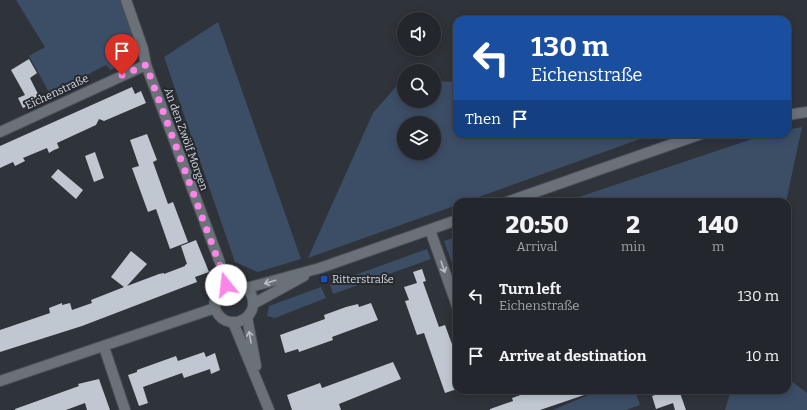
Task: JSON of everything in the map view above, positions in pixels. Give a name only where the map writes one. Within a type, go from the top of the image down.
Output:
[{"type":"main road","name":"An den Zwölf Morgen","points":[[126,0],[143,49],[146,65],[220,264],[226,285]]},
{"type":"main road","name":"Eichenstraße","points":[[0,132],[146,65]]},
{"type":"main road","points":[[791,114],[807,112]]},
{"type":"main road","points":[[528,198],[690,138]]},
{"type":"main road","points":[[247,288],[252,297],[253,304],[247,317],[241,321],[233,322],[225,320],[219,315],[215,308],[214,301],[216,294],[226,285],[237,284],[247,288],[320,268],[453,221]]},
{"type":"main road","points":[[430,230],[453,295]]},
{"type":"main road","points":[[253,304],[320,268]]},
{"type":"main road","points":[[0,381],[104,347],[215,308]]},
{"type":"main road","points":[[247,317],[259,384]]},
{"type":"main road","points":[[233,322],[269,410]]},
{"type":"main road","points":[[104,347],[125,410]]},
{"type":"shaded area","points":[[16,0],[121,0],[132,28],[135,44],[134,50],[129,58],[111,70],[106,65],[50,94],[29,56],[45,47]]},
{"type":"shaded area","points":[[218,22],[301,259],[258,272],[235,262],[164,57]]},
{"type":"shaded area","points":[[441,81],[453,82],[453,138],[643,138],[476,198],[453,198],[453,206],[308,258],[373,113],[397,85],[397,108],[441,108]]},
{"type":"shaded area","points":[[802,127],[787,198],[576,198],[755,138],[791,138],[791,129]]},
{"type":"shaded area","points":[[453,238],[453,266],[444,241]]},
{"type":"shaded area","points":[[427,249],[431,259],[333,294],[330,284]]},
{"type":"shaded area","points":[[321,287],[326,298],[275,318],[267,316],[269,306]]},
{"type":"shaded area","points":[[791,381],[807,393],[807,410],[725,410],[730,394],[791,394]]},
{"type":"shaded area","points":[[591,394],[636,394],[640,405],[626,410],[553,410]]},
{"type":"building","points":[[29,59],[37,73],[30,78],[41,100],[23,108],[18,98],[25,95],[11,70]]},
{"type":"building","points":[[132,87],[135,94],[141,91],[146,103],[104,121],[99,119],[96,125],[57,143],[59,148],[49,153],[47,148],[23,158],[25,161],[15,166],[13,162],[0,168],[0,146]]},
{"type":"building","points":[[147,134],[157,160],[153,162],[168,204],[173,202],[188,242],[170,249],[156,209],[148,212],[132,168],[139,166],[130,140]]},
{"type":"building","points":[[95,152],[104,178],[94,182],[85,156]]},
{"type":"building","points":[[58,169],[83,190],[76,199],[51,177]]},
{"type":"building","points":[[196,240],[209,272],[195,277],[197,282],[82,326],[0,352],[0,330],[50,313],[49,308],[62,303],[62,305],[70,303],[72,310],[92,303],[91,300],[124,287],[111,277],[131,251],[147,264],[127,286],[185,266],[187,264],[181,246]]},
{"type":"building","points":[[422,269],[426,281],[423,282],[439,327],[445,325],[453,347],[453,390],[445,393],[424,333],[417,335],[405,301],[409,300],[404,287],[417,283],[413,272]]},
{"type":"building","points":[[371,303],[378,320],[332,337],[333,340],[299,352],[298,349],[285,353],[280,335],[325,319],[324,315],[346,307],[358,304],[359,307]]},
{"type":"building","points":[[204,352],[206,357],[215,353],[220,370],[211,374],[210,369],[184,378],[182,373],[143,387],[148,403],[139,406],[128,375],[137,372],[137,370],[176,356],[178,361]]},
{"type":"building","points":[[393,362],[401,379],[339,404],[341,410],[292,410],[287,395],[320,383],[322,388]]},
{"type":"building","points":[[99,379],[110,410],[87,410],[85,403],[66,410],[15,410],[79,386],[78,384]]},
{"type":"building","points":[[524,394],[587,394],[540,410],[490,410],[513,401],[512,398]]},
{"type":"building","points":[[658,394],[680,394],[686,410],[675,410],[673,403],[656,409],[652,396]]},
{"type":"place","name":"Ritterstraße","points":[[324,279]]},
{"type":"route","points":[[122,75],[146,65],[226,285]]}]
